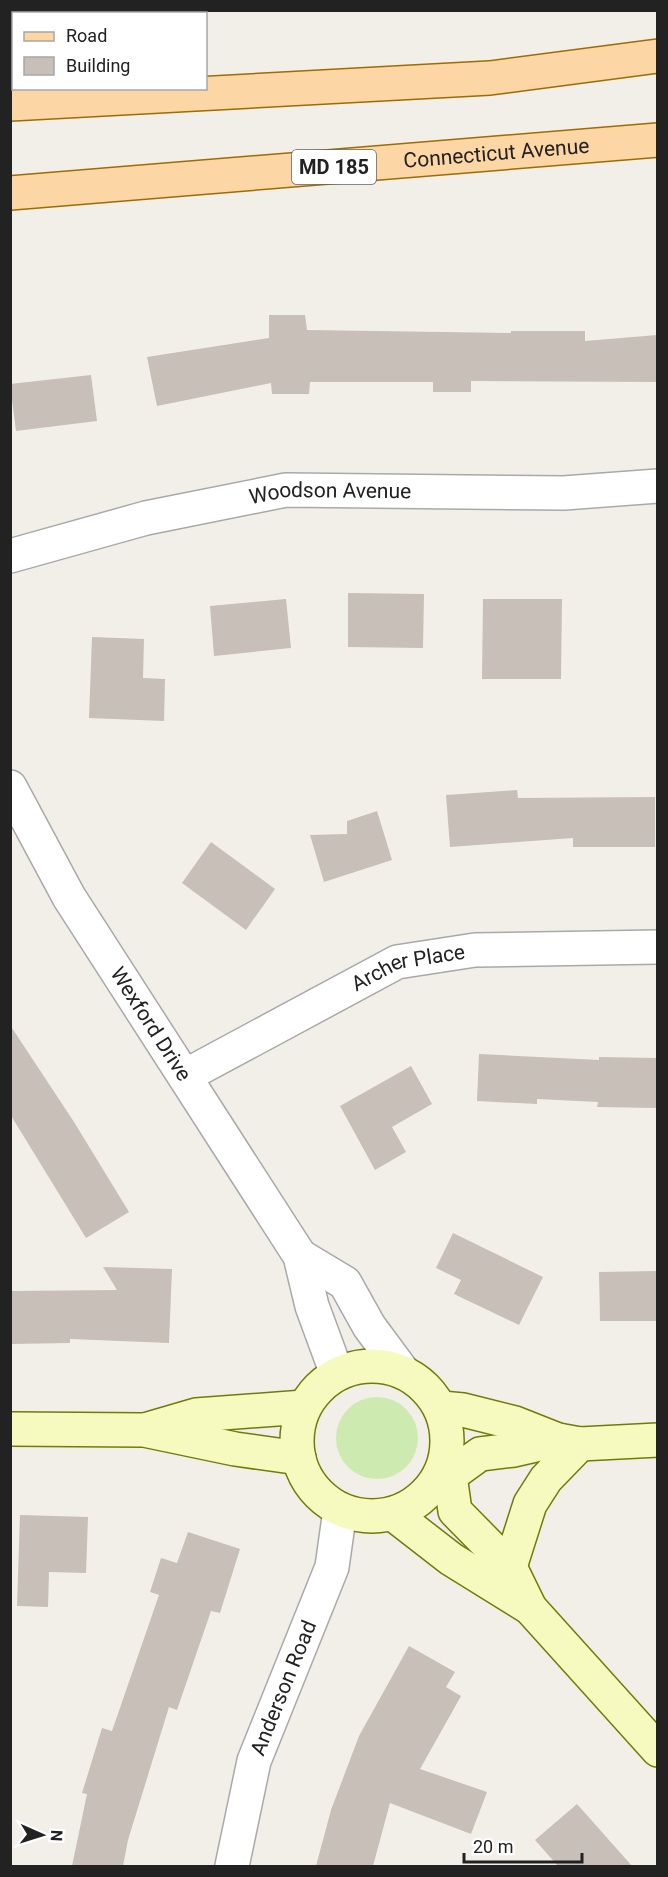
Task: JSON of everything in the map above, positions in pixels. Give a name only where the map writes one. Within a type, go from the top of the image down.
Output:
[{"type":"main road","points":[[10,104],[490,78],[657,56]]},
{"type":"main road","name":"Connecticut Avenue","points":[[10,193],[657,140]]},
{"type":"street","name":"Woodson Avenue","points":[[10,556],[146,518],[286,490],[564,493],[657,486]]},
{"type":"street","name":"Wexford Drive","points":[[10,787],[69,897],[300,1256],[312,1306],[337,1374]]},
{"type":"street","name":"Archer Place","points":[[185,1076],[396,962],[475,950],[657,947]]},
{"type":"street","name":"Wexford Drive","points":[[300,1256],[345,1283],[369,1326],[403,1371]]},
{"type":"street","points":[[657,1440],[569,1442],[480,1454],[442,1474],[412,1506],[393,1514],[375,1517],[357,1516],[339,1510],[321,1498],[307,1480],[299,1458],[297,1433],[304,1407],[318,1388],[337,1374],[359,1366],[381,1366],[403,1371],[418,1381],[431,1393],[441,1408],[448,1431],[442,1474],[454,1511],[510,1567],[530,1608],[657,1750]]},
{"type":"street","points":[[144,1430],[196,1415],[304,1407]]},
{"type":"street","points":[[441,1408],[462,1410],[515,1423],[569,1442]]},
{"type":"street","points":[[10,1429],[144,1430],[235,1449],[299,1458]]},
{"type":"street","points":[[510,1567],[530,1504],[569,1442]]},
{"type":"street","name":"Anderson Road","points":[[232,1866],[254,1761],[332,1567],[339,1510]]},
{"type":"street","points":[[393,1514],[451,1559],[530,1608]]},
{"type":"green space","points":[[377,1397],[393,1400],[406,1409],[415,1422],[418,1438],[415,1454],[406,1467],[393,1476],[377,1479],[361,1476],[348,1467],[339,1454],[336,1438],[339,1422],[348,1409],[361,1400]]},
{"type":"building","points":[[269,315],[305,315],[307,330],[511,333],[511,331],[585,331],[585,341],[657,335],[657,382],[471,381],[471,392],[433,392],[433,382],[310,382],[309,394],[272,394],[271,383],[157,406],[147,357],[269,338]]},
{"type":"building","points":[[91,375],[97,421],[16,431],[10,384]]},
{"type":"building","points":[[348,593],[424,594],[423,648],[348,647]]},
{"type":"building","points":[[286,599],[291,648],[214,656],[210,606]]},
{"type":"building","points":[[483,599],[562,599],[561,679],[482,679]]},
{"type":"building","points":[[92,637],[144,639],[143,678],[165,679],[164,721],[89,718]]},
{"type":"building","points":[[517,790],[518,798],[655,797],[655,847],[573,847],[573,838],[450,847],[446,795]]},
{"type":"building","points":[[377,811],[392,860],[324,882],[310,835],[347,834],[347,821]]},
{"type":"building","points":[[211,842],[275,889],[246,930],[182,883]]},
{"type":"building","points":[[10,1025],[74,1122],[129,1212],[86,1238],[10,1114]]},
{"type":"building","points":[[479,1054],[599,1060],[599,1057],[657,1058],[657,1108],[597,1107],[598,1102],[537,1099],[537,1104],[477,1101]]},
{"type":"building","points":[[411,1066],[432,1104],[392,1127],[406,1152],[375,1170],[340,1106]]},
{"type":"building","points":[[453,1233],[543,1277],[519,1325],[454,1294],[461,1280],[436,1268]]},
{"type":"building","points":[[103,1267],[172,1269],[169,1343],[70,1339],[70,1343],[10,1344],[10,1291],[117,1290]]},
{"type":"building","points":[[657,1271],[657,1321],[600,1321],[599,1272]]},
{"type":"building","points":[[20,1515],[88,1517],[86,1573],[49,1572],[48,1607],[17,1606]]},
{"type":"building","points":[[188,1532],[240,1549],[220,1613],[211,1611],[177,1710],[169,1707],[128,1840],[123,1866],[72,1866],[87,1794],[82,1793],[102,1728],[112,1731],[159,1595],[150,1592],[161,1558],[177,1563]]},
{"type":"building","points":[[409,1646],[455,1672],[446,1687],[461,1696],[420,1769],[487,1792],[471,1834],[390,1803],[373,1866],[316,1866],[331,1810],[359,1736]]},
{"type":"building","points":[[577,1804],[632,1866],[558,1866],[535,1840]]}]
